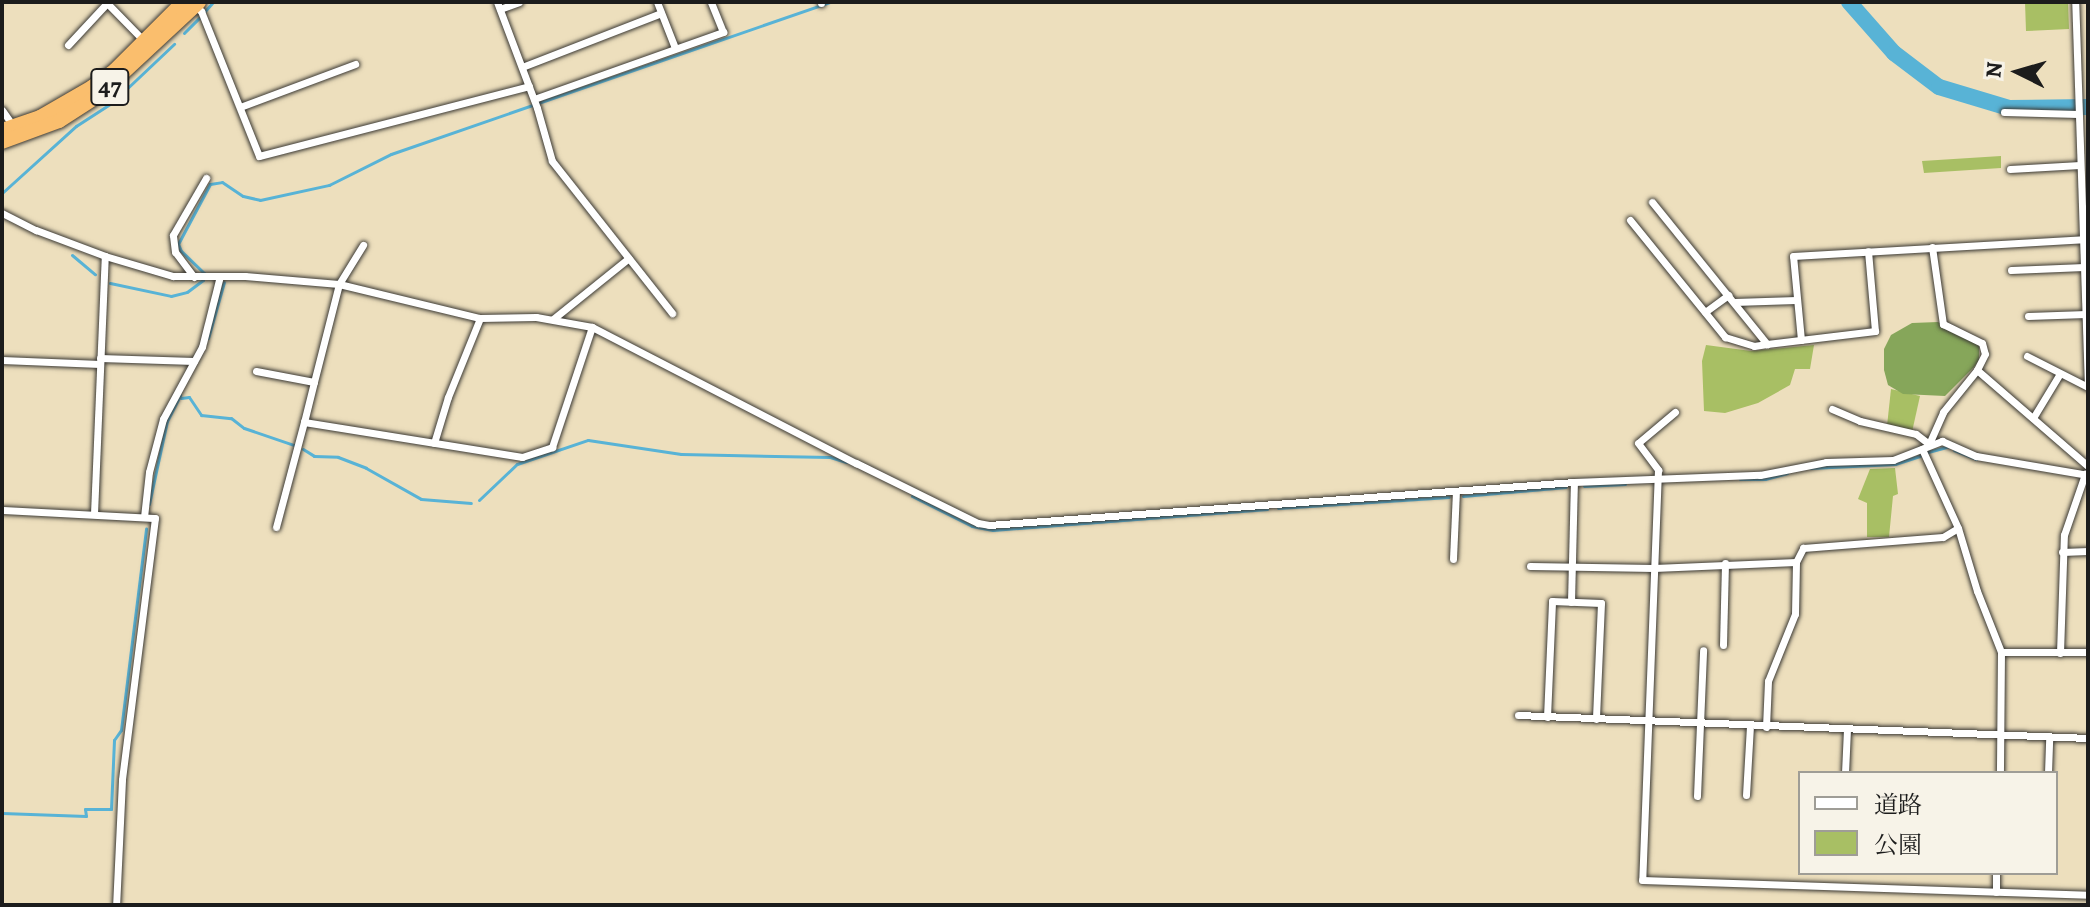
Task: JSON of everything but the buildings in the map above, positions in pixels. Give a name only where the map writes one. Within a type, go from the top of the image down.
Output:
[{"type":"highway","name":"47","points":[[8,128],[40,117],[92,87],[192,3]]},
{"type":"highway","name":"47","points":[[2,142],[41,129],[79,109],[115,84],[192,3]]},
{"type":"street","points":[[68,45],[106,2],[144,41]]},
{"type":"street","points":[[519,2],[498,6],[535,102],[552,161],[672,313]]},
{"type":"street","points":[[657,2],[675,48]]},
{"type":"street","points":[[535,102],[723,32],[711,2]]},
{"type":"street","points":[[2027,356],[2059,375],[2088,387],[2086,239],[2080,165],[2082,150],[2075,2]]},
{"type":"street","points":[[192,3],[201,11],[259,156],[529,86]]},
{"type":"street","points":[[522,67],[661,13]]},
{"type":"street","points":[[240,107],[355,64]]},
{"type":"street","points":[[2004,112],[2078,109]]},
{"type":"street","points":[[2,110],[8,128]]},
{"type":"street","points":[[2010,169],[2080,165]]},
{"type":"street","points":[[200,276],[175,252],[173,235],[206,178]]},
{"type":"street","points":[[1652,202],[1767,344]]},
{"type":"street","points":[[2,213],[105,256],[158,273],[339,284],[480,318],[553,319],[592,327],[978,523],[999,525],[1574,482],[1760,475],[1816,463],[1893,460],[1942,441],[1976,456],[2087,471]]},
{"type":"street","points":[[1630,220],[1733,342],[1767,344],[1875,331],[1868,251]]},
{"type":"street","points":[[1801,340],[1793,256],[2086,239]]},
{"type":"street","points":[[276,527],[339,284],[363,245]]},
{"type":"street","points":[[1926,446],[1943,412],[1983,363],[1982,344],[1948,328],[1940,318],[1932,247]]},
{"type":"street","points":[[94,514],[105,256]]},
{"type":"street","points":[[553,319],[629,258]]},
{"type":"street","points":[[2011,270],[2084,267]]},
{"type":"street","points":[[144,517],[149,472],[163,419],[208,328],[220,276]]},
{"type":"street","points":[[1705,312],[1728,295]]},
{"type":"street","points":[[1734,302],[1796,300]]},
{"type":"street","points":[[2028,316],[2086,314]]},
{"type":"street","points":[[434,443],[448,397],[480,318]]},
{"type":"street","points":[[304,422],[511,457],[544,452],[552,447],[592,327]]},
{"type":"street","points":[[2,360],[194,361]]},
{"type":"street","points":[[1977,370],[2033,418],[2087,471]]},
{"type":"street","points":[[256,371],[314,382]]},
{"type":"street","points":[[2033,418],[2059,375]]},
{"type":"street","points":[[1832,409],[1860,421],[1916,434],[1926,446],[2001,652],[2000,771]]},
{"type":"street","points":[[1675,412],[1638,443],[1658,470],[1642,880],[2088,895]]},
{"type":"street","points":[[2060,653],[2062,552],[2067,522],[2087,471]]},
{"type":"street","points":[[1571,602],[1574,482]]},
{"type":"street","points":[[1453,559],[1456,491]]},
{"type":"street","points":[[2,510],[155,518],[122,780],[116,905]]},
{"type":"street","points":[[1766,727],[1768,681],[1795,614],[1796,562],[1803,548],[1943,537],[1958,528]]},
{"type":"street","points":[[2062,552],[2088,551]]},
{"type":"street","points":[[1530,566],[1654,568],[1796,562]]},
{"type":"street","points":[[1723,645],[1725,563]]},
{"type":"street","points":[[1547,717],[1552,601],[1601,603],[1596,719]]},
{"type":"street","points":[[1697,796],[1703,650]]},
{"type":"street","points":[[2001,652],[2088,652]]},
{"type":"street","points":[[1518,715],[2088,738]]},
{"type":"street","points":[[1746,795],[1750,726]]},
{"type":"street","points":[[1845,771],[1847,729]]},
{"type":"street","points":[[2048,771],[2049,737]]},
{"type":"street","points":[[1996,875],[1996,892]]},
{"type":"green space","points":[[2025,2],[2068,2],[2069,29],[2026,31]]},
{"type":"green space","points":[[2001,156],[2001,168],[1924,173],[1922,161]]},
{"type":"green space","points":[[1938,322],[1979,346],[1979,360],[1974,367],[1945,396],[1903,394],[1888,385],[1884,349],[1891,335],[1912,323]]},
{"type":"green space","points":[[1706,345],[1751,351],[1814,345],[1810,369],[1795,369],[1790,385],[1758,403],[1725,413],[1704,411],[1702,361]]},
{"type":"green space","points":[[1891,389],[1920,396],[1912,432],[1887,426]]},
{"type":"green space","points":[[1895,468],[1898,494],[1893,496],[1889,537],[1867,537],[1867,503],[1858,499],[1870,469]]},
{"type":"waterway","points":[[205,11],[213,2]]},
{"type":"waterway","points":[[110,283],[171,296],[187,292],[203,280],[204,273],[181,251],[178,244],[210,184],[222,182],[243,196],[260,200],[329,185],[391,154],[830,2]]},
{"type":"waterway","points":[[1849,2],[1894,53],[1939,87],[2009,108],[2088,107]]},
{"type":"waterway","points":[[184,33],[199,18]]},
{"type":"waterway","points":[[119,96],[174,44]]},
{"type":"waterway","points":[[2,193],[76,126],[110,104]]},
{"type":"waterway","points":[[72,255],[95,274]]},
{"type":"waterway","points":[[208,338],[224,282]]},
{"type":"waterway","points":[[149,504],[167,421],[180,395]]},
{"type":"waterway","points":[[181,398],[189,397],[201,415],[231,418],[244,428],[294,445]]},
{"type":"waterway","points":[[479,500],[517,464],[588,440],[681,454],[830,457],[846,462]]},
{"type":"waterway","points":[[1928,452],[1947,447]]},
{"type":"waterway","points":[[303,449],[314,456],[338,457],[366,468],[421,499],[471,503]]},
{"type":"waterway","points":[[1954,450],[1976,459]]},
{"type":"waterway","points":[[1810,468],[1895,464],[1920,456]]},
{"type":"waterway","points":[[1740,479],[1765,479],[1787,473]]},
{"type":"waterway","points":[[1584,486],[1625,484]]},
{"type":"waterway","points":[[1463,496],[1566,487]]},
{"type":"waterway","points":[[912,496],[972,526],[993,530],[1267,509]]},
{"type":"waterway","points":[[1278,508],[1449,497]]},
{"type":"waterway","points":[[2,813],[86,816],[85,809],[111,809],[114,740],[121,730],[146,529]]}]
